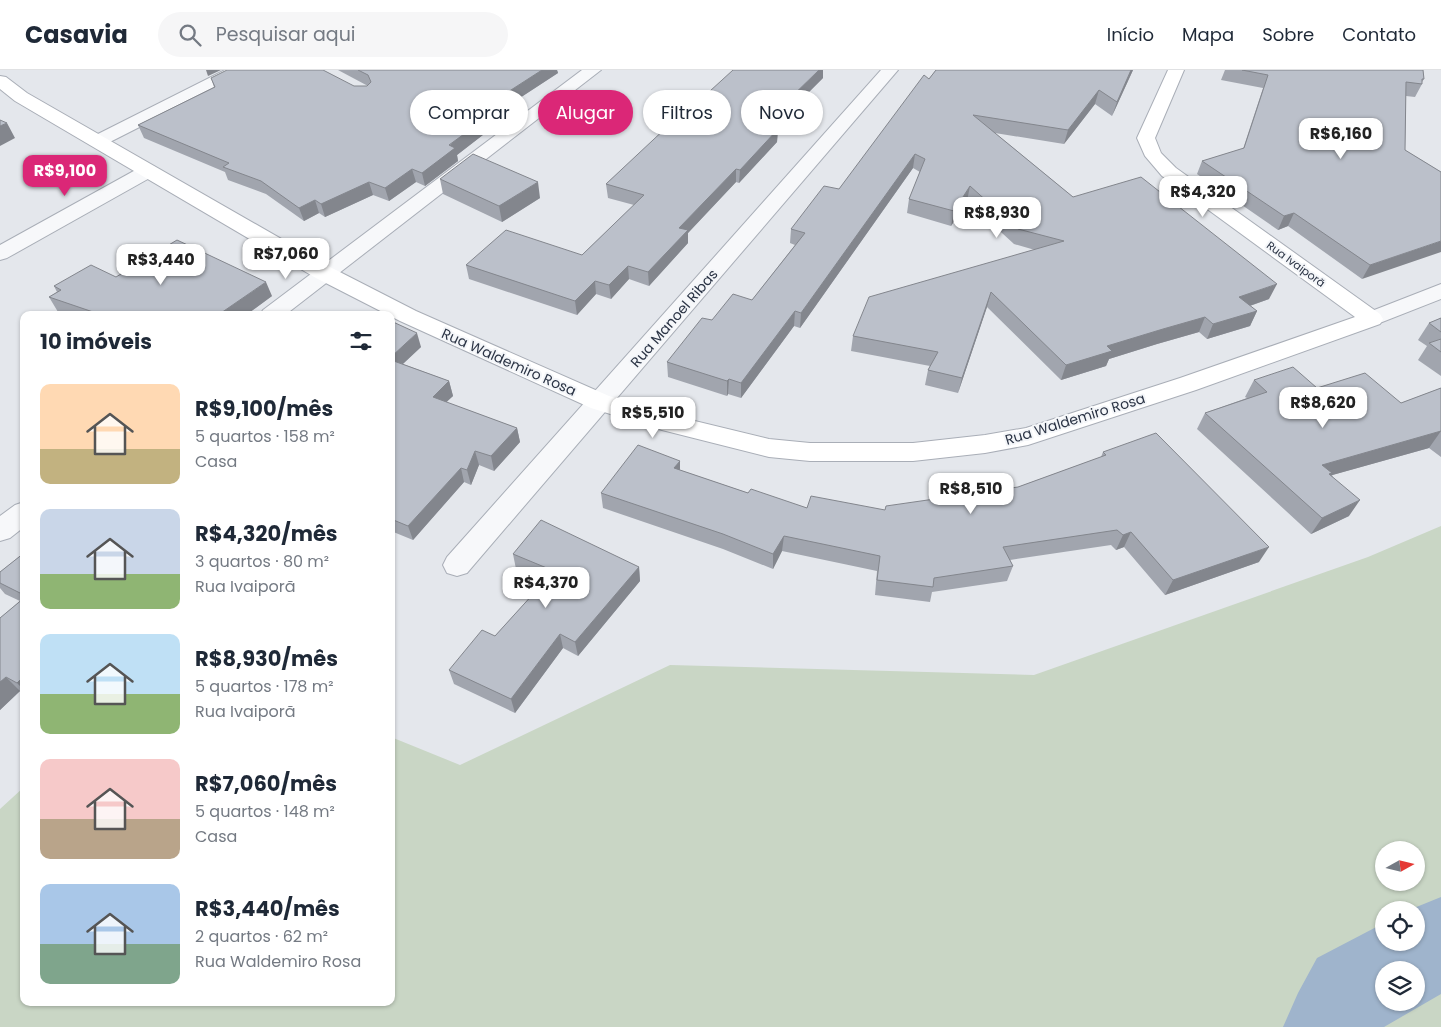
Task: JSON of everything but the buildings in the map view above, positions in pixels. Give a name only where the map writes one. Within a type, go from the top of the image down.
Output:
[{"type":"street","points":[[98,142],[238,70]]},
{"type":"street","points":[[276,311],[593,70]]},
{"type":"street","name":"Rua Manoel Ribas","points":[[457,565],[890,70]]},
{"type":"street","name":"Rua Ivaiporã","points":[[1176,70],[1146,138],[1148,146],[1157,161],[1169,172],[1372,319]]},
{"type":"street","name":"Rua Waldemiro Rosa","points":[[0,81],[21,97],[324,273],[408,316],[600,402],[695,431],[769,448],[810,452],[913,452],[985,444],[1028,436],[1188,384],[1372,319],[1441,291]]},
{"type":"street","points":[[0,254],[148,171]]},
{"type":"street","points":[[0,531],[20,515]]},
{"type":"green space","points":[[1441,526],[1441,1027],[0,1027],[0,809],[20,791],[20,1006],[395,1006],[395,739],[460,765],[670,665],[1034,675],[1368,557]]},
{"type":"waterway","points":[[1408,961],[1441,943]]},
{"type":"waterway","points":[[1332,1027],[1351,992],[1375,979]]}]
